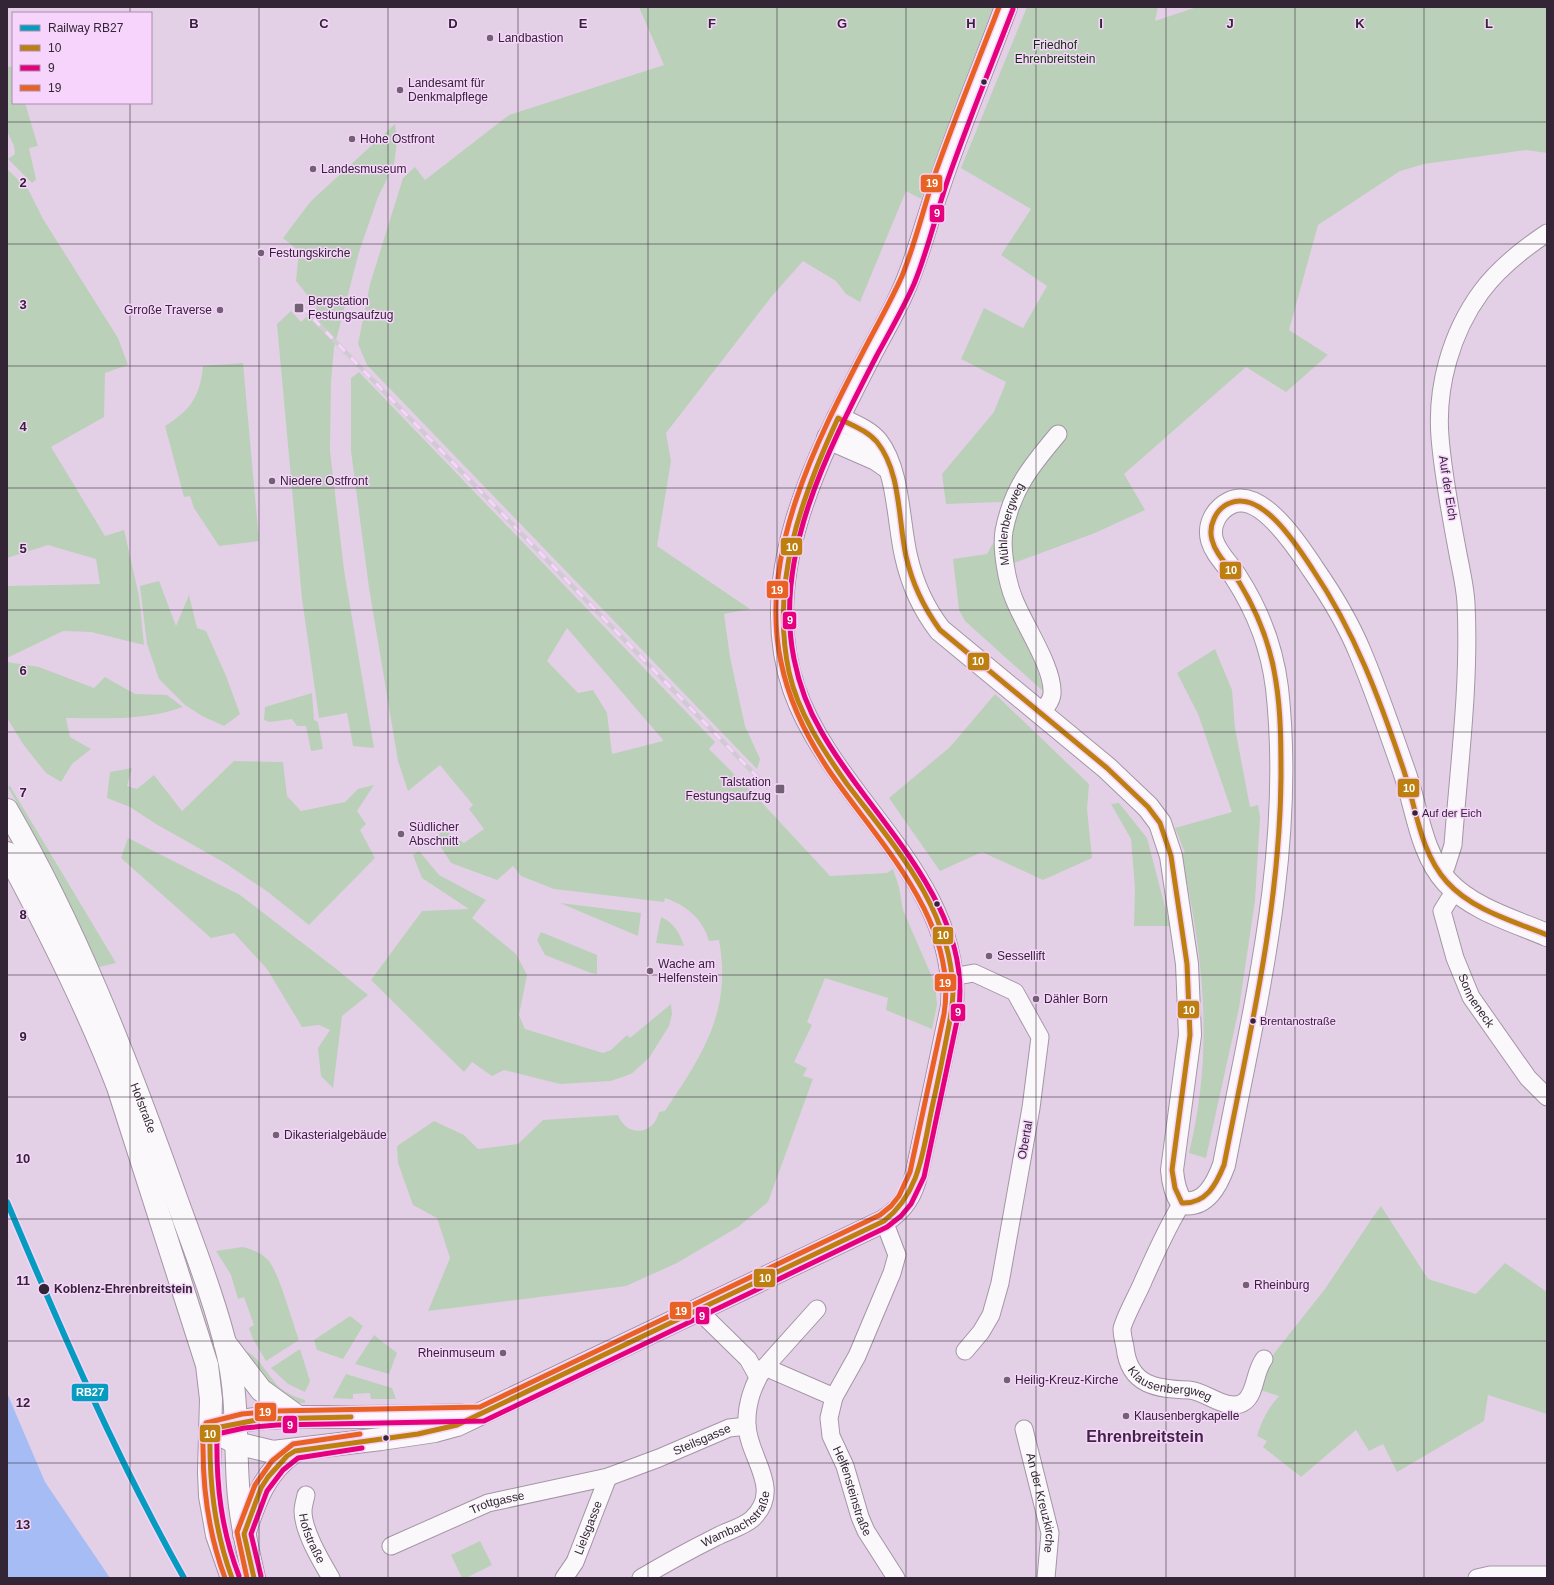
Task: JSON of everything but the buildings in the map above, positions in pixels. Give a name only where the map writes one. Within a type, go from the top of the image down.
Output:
[{"type":"main road","points":[[210,1429],[236,1443],[274,1452],[435,1431],[457,1425],[698,1310],[892,1215],[913,1188],[940,1072],[952,1006],[952,977],[946,948],[931,905],[907,864],[827,755],[803,712],[789,672],[783,626],[785,570],[796,522],[828,438],[908,280],[939,184],[1006,7]]},
{"type":"main road","points":[[838,418],[861,430],[876,441],[884,453],[889,468],[906,556],[918,595],[929,616],[952,641],[1041,712],[1134,793],[1148,807],[1160,823],[1171,856],[1187,964],[1190,1035],[1172,1170],[1175,1189],[1182,1203],[1191,1205],[1202,1200],[1211,1192],[1218,1181],[1224,1165],[1264,961],[1279,851],[1281,802],[1277,687],[1267,638],[1259,618],[1234,573],[1218,552],[1212,541],[1211,528],[1216,515],[1226,505],[1237,500],[1252,503],[1276,520],[1292,539],[1330,595],[1360,651],[1405,774],[1426,845],[1439,872],[1455,890],[1481,906],[1547,935]]},
{"type":"main road","points":[[828,438],[876,458],[889,468]]},
{"type":"main road","name":"Hofstraße","points":[[7,810],[56,900],[96,987],[157,1144],[207,1286],[225,1343],[233,1384],[238,1486],[244,1534],[253,1572]]},
{"type":"main road","name":"Hofstraße","points":[[7,853],[78,990],[118,1087],[204,1351],[211,1399],[210,1496],[217,1535],[231,1575]]},
{"type":"main road","points":[[225,1343],[261,1390],[298,1417]]},
{"type":"main road","points":[[210,1429],[236,1422],[271,1417],[416,1417],[482,1414]]},
{"type":"main road","points":[[244,1534],[261,1488],[278,1465],[295,1450]]},
{"type":"street","name":"Auf der Eich","points":[[1439,872],[1446,866],[1454,845],[1467,636],[1462,575],[1440,438],[1439,413],[1442,385],[1450,352],[1464,321],[1481,292],[1506,266],[1547,233]]},
{"type":"street","name":"Mühlenbergweg","points":[[1041,712],[1048,704],[1052,694],[1050,679],[1042,658],[1013,598],[1006,567],[1004,532],[1012,499],[1031,465],[1058,434]]},
{"type":"street","name":"Sonneneck","points":[[1455,890],[1442,911],[1455,958],[1471,997],[1528,1078],[1547,1097]]},
{"type":"street","name":"Obertal","points":[[952,977],[974,973],[1015,992],[1040,1037],[1031,1108],[1000,1283],[991,1315],[981,1332],[966,1351]]},
{"type":"street","name":"Klausenbergweg","points":[[1182,1203],[1168,1225],[1122,1329],[1126,1358],[1131,1368],[1137,1377],[1148,1384],[1168,1390],[1192,1390],[1230,1405],[1239,1404],[1250,1396],[1258,1367],[1264,1359]]},
{"type":"street","name":"Helfensteinstraße","points":[[892,1215],[897,1255],[892,1273],[856,1356],[834,1397],[829,1418],[831,1436],[845,1466],[863,1524],[896,1578]]},
{"type":"street","name":"Wambachstraße","points":[[641,1578],[676,1557],[751,1520],[763,1505],[766,1489],[747,1426],[749,1402],[761,1372],[817,1309]]},
{"type":"street","points":[[698,1310],[761,1372],[834,1397]]},
{"type":"street","name":"Steilsgasse","points":[[608,1477],[659,1458],[729,1428],[747,1426]]},
{"type":"street","name":"An der Kreuzkirche","points":[[1024,1429],[1050,1533],[1046,1578]]},
{"type":"street","name":"Trottgasse","points":[[391,1546],[488,1503],[608,1477]]},
{"type":"street","name":"Lielsgasse","points":[[564,1578],[575,1562],[608,1477]]},
{"type":"street","name":"Hofstraße","points":[[306,1495],[303,1511],[305,1522],[318,1556],[331,1578]]},
{"type":"street","points":[[1477,1578],[1490,1574],[1547,1575]]},
{"type":"green space","points":[[639,7],[993,7],[921,199],[906,191],[860,302],[846,294],[836,281],[803,261],[772,296],[666,433],[671,461],[657,546],[750,609],[724,614],[730,657],[745,726],[760,759],[757,769],[367,365],[358,344],[370,284],[403,178],[415,167],[425,180],[509,115],[664,65]]},
{"type":"green space","name":"Friedhof Ehrenbreitstein","points":[[1027,7],[1158,7],[1155,21],[1197,7],[1547,7],[1547,153],[1526,150],[1424,164],[1400,171],[1318,225],[1289,330],[1328,355],[1286,392],[1246,367],[1124,474],[1145,510],[1095,533],[1011,564],[1003,502],[946,504],[942,474],[994,412],[1006,382],[961,359],[984,308],[1023,328],[1047,286],[1001,255],[1031,209],[961,168]]},
{"type":"green space","points":[[12,66],[12,104],[25,104],[38,146],[29,148],[36,180],[32,183],[8,159],[15,154],[14,146],[7,131],[7,67]]},
{"type":"green space","points":[[395,124],[397,142],[394,165],[378,197],[359,252],[334,348],[331,381],[330,451],[344,570],[374,748],[353,746],[347,713],[319,718],[302,599],[277,324],[291,311],[301,322],[317,307],[296,281],[299,251],[283,238],[311,201]]},
{"type":"green space","points":[[7,169],[28,189],[43,219],[118,338],[128,365],[105,373],[104,417],[51,447],[105,536],[124,530],[139,596],[144,645],[91,632],[63,631],[7,658],[7,586],[100,584],[96,559],[48,545],[7,558]]},
{"type":"green space","points":[[243,363],[259,541],[219,546],[194,508],[190,496],[184,497],[165,426],[188,408],[193,401],[197,394],[202,377],[203,366]]},
{"type":"green space","points":[[359,372],[715,742],[709,749],[753,793],[830,876],[887,873],[893,869],[899,887],[903,910],[935,984],[937,1005],[932,1029],[886,1010],[888,998],[825,978],[807,1022],[812,1025],[794,1062],[807,1068],[803,1076],[813,1079],[768,1202],[738,1227],[677,1263],[626,1286],[428,1311],[450,1258],[437,1218],[413,1205],[398,1163],[397,1146],[434,1121],[464,1135],[478,1149],[518,1144],[543,1120],[618,1115],[622,1122],[634,1130],[640,1131],[646,1129],[656,1120],[659,1112],[665,1111],[702,1051],[718,1010],[722,965],[719,940],[709,941],[703,926],[693,914],[673,901],[665,898],[664,902],[554,889],[521,876],[507,858],[513,866],[497,880],[451,863],[435,838],[444,830],[464,843],[484,829],[469,809],[473,805],[440,765],[408,791],[398,761],[369,588],[351,451],[351,378]],"holes":[[[567,628],[663,740],[612,754],[607,713],[593,690],[578,693],[547,661]]]},
{"type":"green space","points":[[999,533],[1005,597],[1036,666],[1044,692],[965,621],[959,610],[953,559],[987,554]]},
{"type":"green space","points":[[159,581],[176,626],[189,595],[197,628],[206,631],[226,676],[240,714],[224,726],[202,716],[185,705],[159,679],[147,644],[140,586]]},
{"type":"green space","points":[[1215,649],[1232,690],[1235,728],[1250,807],[1258,805],[1260,817],[1255,901],[1239,1008],[1206,1158],[1189,1153],[1197,1115],[1202,1078],[1204,1041],[1203,1004],[1195,930],[1181,855],[1185,853],[1175,828],[1232,812],[1198,714],[1177,673]]},
{"type":"green space","points":[[7,662],[39,667],[94,688],[105,677],[135,694],[167,695],[183,707],[154,715],[140,717],[66,718],[70,737],[91,749],[72,764],[61,782],[46,773],[23,744],[7,718]]},
{"type":"green space","points":[[312,693],[314,720],[318,722],[323,749],[311,751],[306,726],[297,726],[292,719],[270,722],[264,720],[265,707]]},
{"type":"green space","points":[[995,694],[1089,784],[1087,809],[1092,858],[1043,880],[982,852],[940,871],[889,798],[950,747]]},
{"type":"green space","points":[[234,761],[283,762],[287,796],[301,811],[345,802],[358,789],[374,785],[357,811],[366,824],[360,830],[375,858],[309,925],[268,892],[225,863],[156,824],[130,807],[107,798],[110,772],[132,768],[127,786],[137,789],[154,775],[182,811]]},
{"type":"green space","points":[[10,786],[116,963],[99,967],[52,867],[8,787]]},
{"type":"green space","points":[[1119,803],[1147,838],[1170,926],[1134,926],[1135,888],[1131,839],[1111,804]]},
{"type":"green space","points":[[128,838],[240,895],[368,995],[342,1016],[333,1088],[321,1076],[318,1048],[330,1030],[319,1025],[302,1027],[267,969],[234,933],[211,938],[121,858]]},
{"type":"green space","points":[[419,851],[439,875],[486,900],[472,918],[516,954],[527,975],[519,1015],[525,1029],[603,1053],[611,1050],[627,1035],[630,1038],[671,1004],[672,1014],[669,1026],[649,1058],[631,1074],[611,1081],[560,1084],[504,1070],[492,1076],[472,1062],[464,1072],[371,980],[422,911],[469,909],[422,878],[413,855]]},
{"type":"green space","points":[[560,903],[641,913],[638,936]]},
{"type":"green space","points":[[661,917],[676,928],[684,946],[656,943]]},
{"type":"green space","points":[[541,932],[597,955],[597,974],[545,955],[537,940]]},
{"type":"green space","points":[[1381,1206],[1428,1279],[1476,1294],[1505,1263],[1547,1292],[1547,1414],[1488,1395],[1484,1421],[1397,1472],[1383,1444],[1369,1451],[1356,1430],[1301,1477],[1263,1447],[1267,1441],[1257,1436],[1266,1414],[1279,1396],[1257,1389],[1261,1370],[1325,1289]]},
{"type":"green space","points":[[242,1247],[257,1252],[269,1261],[277,1277],[299,1340],[266,1361],[253,1339],[249,1328],[254,1325],[244,1297],[238,1299],[231,1275],[216,1251]]},
{"type":"green space","points":[[350,1316],[363,1326],[343,1359],[317,1350],[314,1340]]},
{"type":"green space","points":[[374,1335],[397,1353],[389,1374],[355,1364]]},
{"type":"green space","points":[[300,1349],[310,1381],[305,1392],[288,1384],[271,1368]]},
{"type":"green space","points":[[247,1352],[255,1357],[279,1387],[291,1395],[305,1400],[305,1403],[295,1402],[277,1394],[256,1370]]},
{"type":"green space","points":[[346,1374],[392,1388],[396,1399],[371,1399],[370,1393],[353,1394],[353,1399],[333,1398]]},
{"type":"green space","points":[[480,1541],[492,1565],[466,1578],[462,1578],[451,1555]]},
{"type":"water","points":[[7,1393],[45,1482],[110,1578],[7,1578]]},
{"type":"railway","points":[[301,306],[767,787]]},
{"type":"rail line","name":"RB27","points":[[7,1202],[48,1298],[112,1440],[184,1578]]},
{"type":"transit line","name":"19","points":[[225,1578],[219,1562],[211,1530],[206,1497],[203,1464],[203,1428],[206,1423],[242,1414],[276,1411],[480,1407],[880,1215],[891,1206],[899,1196],[910,1172],[944,1014],[945,980],[939,947],[927,915],[911,884],[830,772],[806,733],[784,677],[781,662],[776,622],[778,581],[784,541],[796,500],[811,461],[846,385],[889,304],[902,276],[911,252],[930,189],[999,7]]},
{"type":"transit line","name":"9","points":[[239,1576],[228,1541],[221,1506],[217,1471],[217,1434],[244,1428],[277,1425],[484,1421],[887,1227],[901,1216],[911,1204],[924,1177],[958,1016],[959,975],[951,937],[935,900],[915,864],[842,764],[816,723],[808,705],[798,678],[794,659],[790,620],[791,580],[798,541],[824,465],[840,428],[901,312],[914,284],[924,258],[956,158],[1013,9]]},
{"type":"transit line","name":"10","points":[[254,1578],[244,1534],[261,1488],[268,1477],[287,1456],[295,1451],[418,1434],[457,1425],[884,1221],[897,1209],[914,1182],[923,1152],[950,1017],[953,991],[950,961],[942,932],[931,905],[917,880],[901,855],[847,784],[812,731],[798,702],[793,687],[784,639],[783,606],[786,574],[792,542],[812,479],[838,418],[869,434],[877,442],[885,454],[895,481],[903,542],[912,576],[924,604],[940,630],[1107,768],[1148,807],[1160,823],[1171,856],[1187,964],[1190,1035],[1172,1170],[1175,1188],[1182,1203],[1198,1200],[1204,1197],[1214,1186],[1224,1165],[1262,972],[1275,875],[1279,826],[1281,741],[1279,706],[1274,669],[1258,618],[1239,582],[1220,557],[1212,540],[1212,523],[1217,513],[1225,505],[1242,501],[1255,505],[1267,512],[1289,535],[1328,594],[1354,642],[1386,718],[1404,771],[1420,829],[1438,870],[1447,882],[1468,900],[1494,914],[1547,935]]},
{"type":"transit line","name":"10","points":[[232,1578],[221,1541],[214,1505],[210,1467],[210,1429],[262,1419],[351,1417]]},
{"type":"transit line","name":"19","points":[[247,1578],[237,1532],[255,1485],[272,1461],[293,1444],[360,1434]]},
{"type":"transit line","name":"9","points":[[261,1576],[251,1534],[267,1491],[283,1470],[298,1458],[362,1448]]},
{"type":"place","name":"Landbastion","points":[[490,38]]},
{"type":"place","name":"Landesamt für Denkmalpflege","points":[[400,90]]},
{"type":"place","name":"Hohe Ostfront","points":[[352,139]]},
{"type":"place","name":"Landesmuseum","points":[[313,169]]},
{"type":"place","name":"Festungskirche","points":[[261,253]]},
{"type":"place","name":"Bergstation Festungsaufzug","points":[[299,308]]},
{"type":"place","name":"Grroße Traverse","points":[[220,310]]},
{"type":"place","name":"Niedere Ostfront","points":[[272,481]]},
{"type":"place","name":"Talstation Festungsaufzug","points":[[780,789]]},
{"type":"place","name":"Auf der Eich","points":[[1415,813]]},
{"type":"place","name":"Südlicher Abschnitt","points":[[401,834]]},
{"type":"place","name":"Sessellift","points":[[989,956]]},
{"type":"place","name":"Wache am Helfenstein","points":[[650,971]]},
{"type":"place","name":"Dähler Born","points":[[1036,999]]},
{"type":"place","name":"Brentanostraße","points":[[1253,1021]]},
{"type":"place","name":"Dikasterialgebäude","points":[[276,1135]]},
{"type":"place","name":"Rheinburg","points":[[1246,1285]]},
{"type":"place","name":"Koblenz-Ehrenbreitstein","points":[[44,1289]]},
{"type":"place","name":"Rheinmuseum","points":[[503,1353]]},
{"type":"place","name":"Heilig-Kreuz-Kirche","points":[[1007,1380]]},
{"type":"place","name":"Klausenbergkapelle","points":[[1126,1416]]},
{"type":"district","name":"Ehrenbreitstein","points":[[1145,1436]]}]
